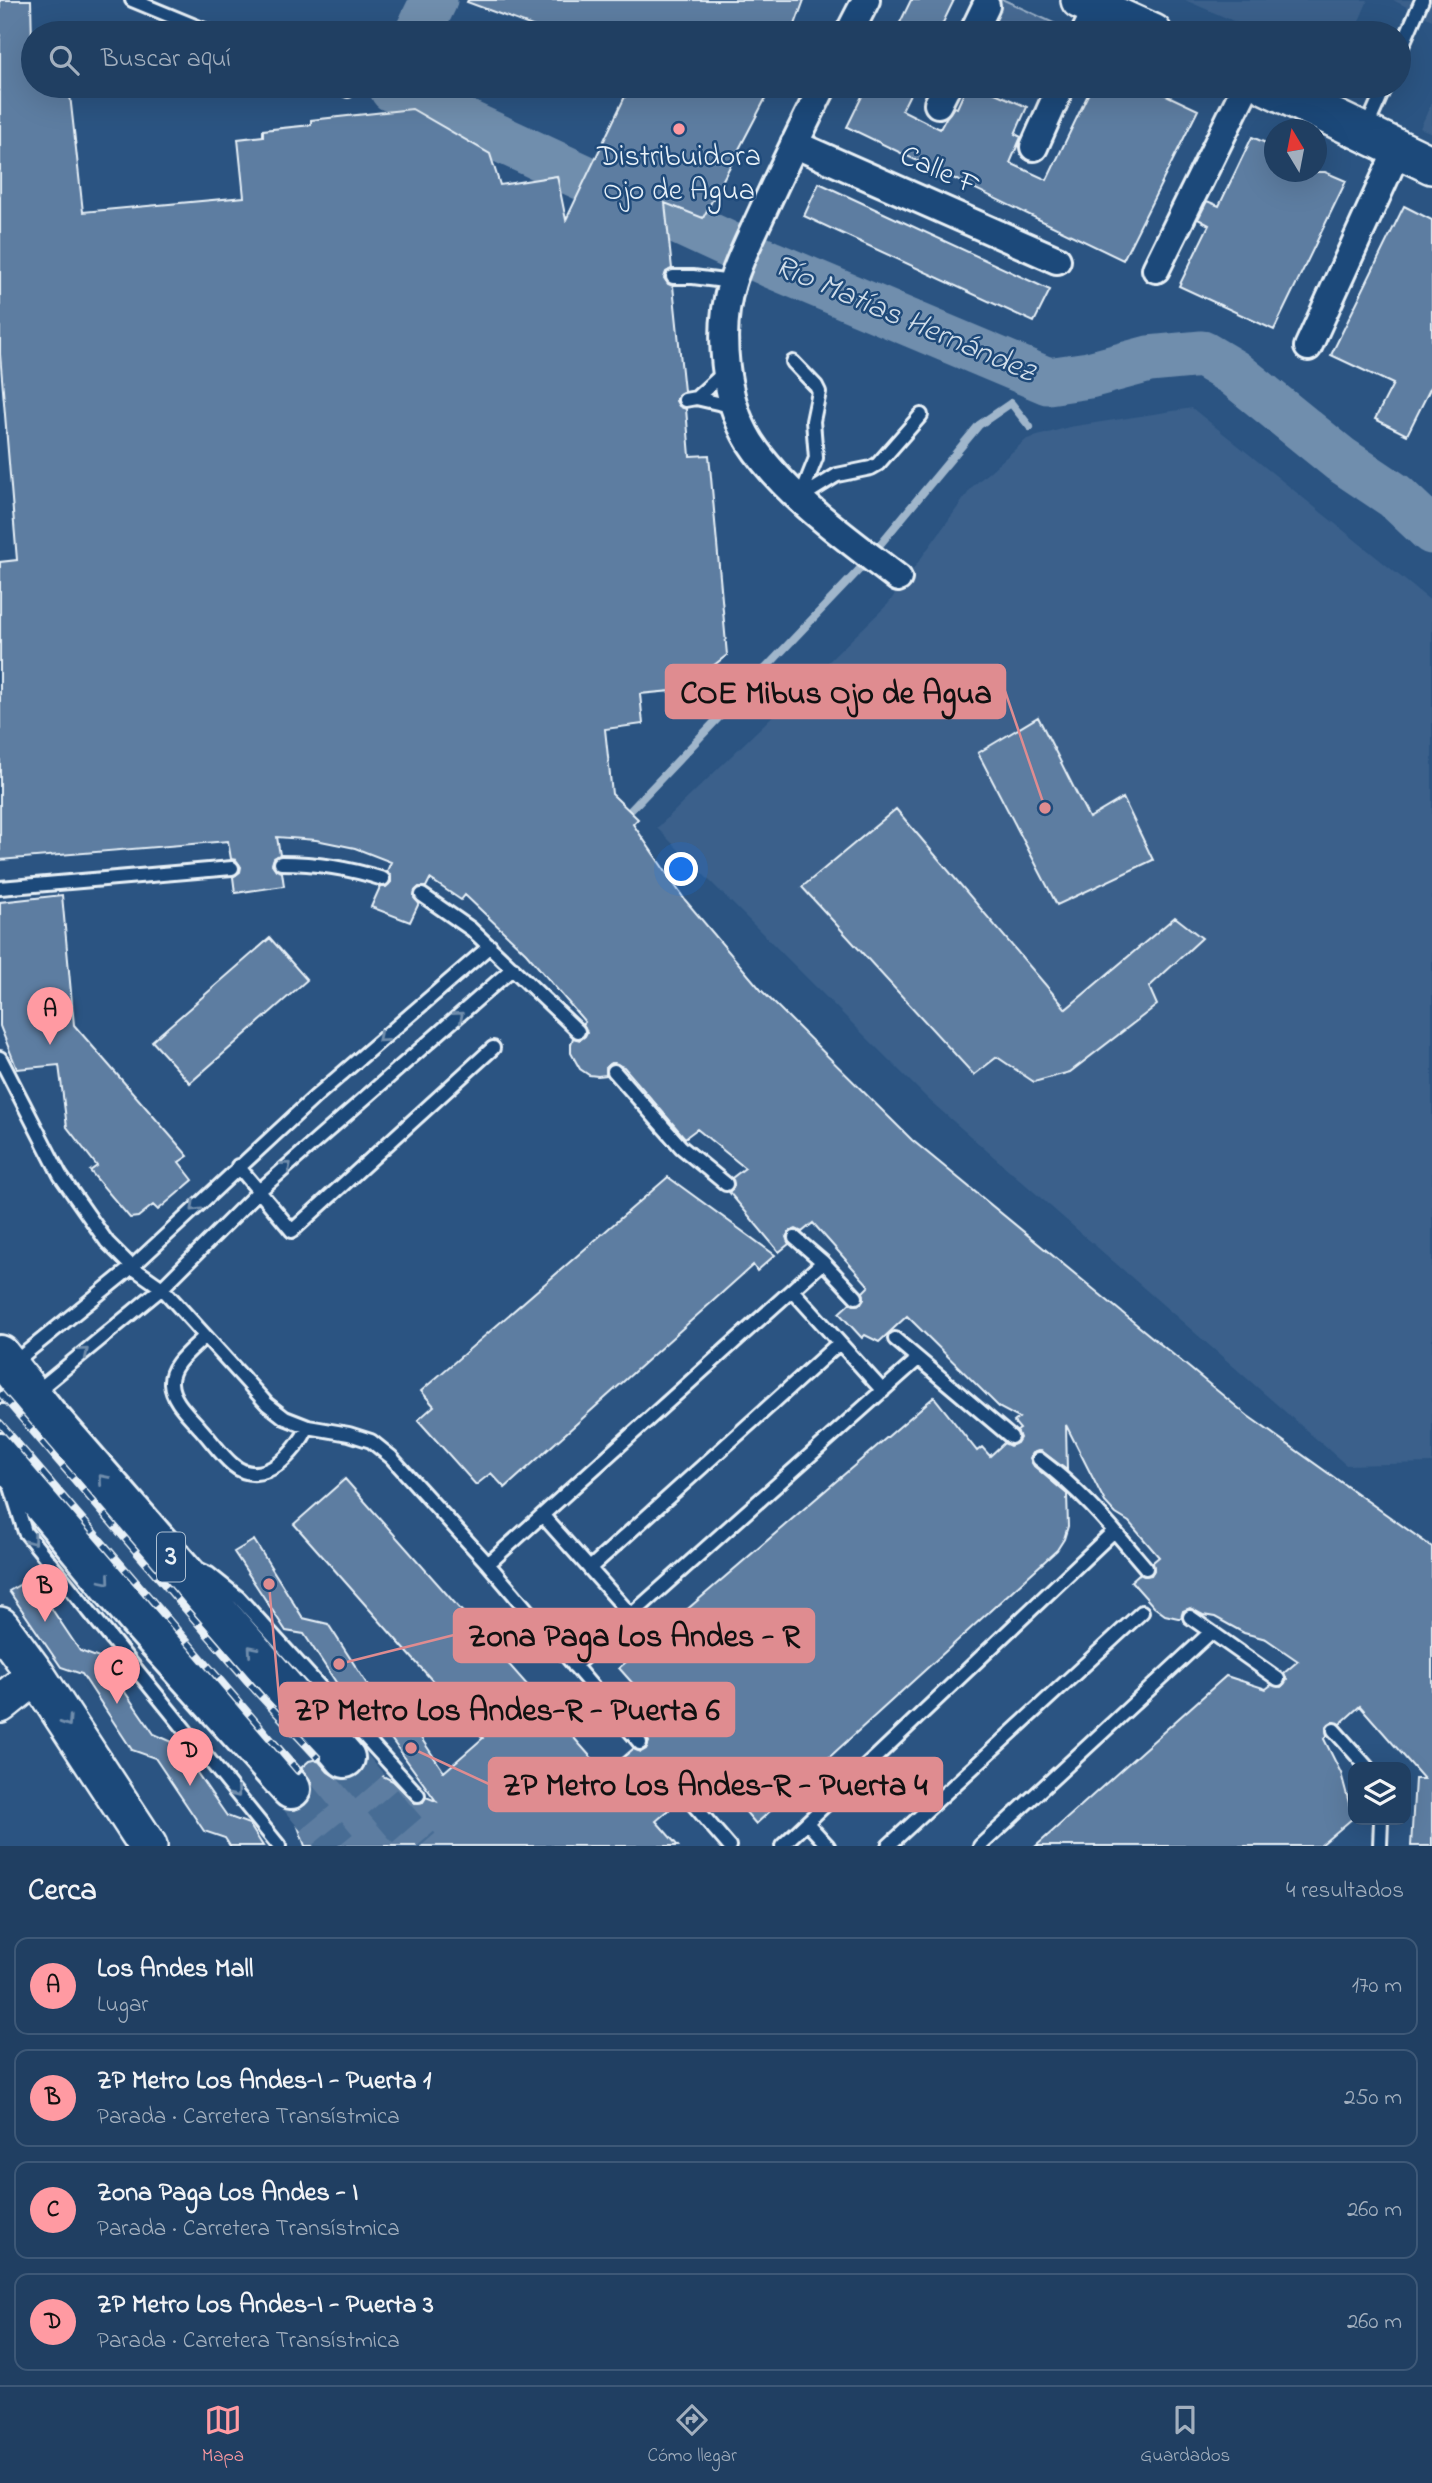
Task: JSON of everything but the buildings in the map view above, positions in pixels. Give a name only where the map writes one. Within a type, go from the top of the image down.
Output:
[{"type":"main road","name":"3","points":[[10,1379],[170,1555],[345,1758]]},
{"type":"main road","name":"3","points":[[0,1453],[137,1618],[291,1789]]},
{"type":"street","points":[[855,21],[866,0]]},
{"type":"street","points":[[979,21],[986,6]]},
{"type":"street","points":[[1087,14],[1111,21]]},
{"type":"street","points":[[817,98],[736,274],[724,321],[726,371],[735,407],[749,441],[773,472],[859,548],[895,575]]},
{"type":"street","points":[[1034,146],[1050,98]]},
{"type":"street","points":[[1156,269],[1240,98]]},
{"type":"street","points":[[1292,98],[1432,165]]},
{"type":"street","name":"Calle F","points":[[794,144],[1057,260]]},
{"type":"street","points":[[1308,346],[1398,149]]},
{"type":"street","points":[[0,1626],[36,1675],[148,1846]]},
{"type":"street","points":[[0,1704],[36,1675]]},
{"type":"lane","points":[[132,0],[183,21]]},
{"type":"lane","points":[[1411,25],[1422,0]]},
{"type":"lane","points":[[1365,133],[1380,98]]},
{"type":"lane","points":[[673,277],[736,274]]},
{"type":"lane","points":[[793,362],[817,386],[819,392],[813,421],[816,458],[800,498]]},
{"type":"lane","points":[[726,371],[690,399],[735,407]]},
{"type":"lane","points":[[800,498],[836,475],[878,464],[920,415]]},
{"type":"lane","points":[[281,863],[316,863],[356,870],[383,879]]},
{"type":"lane","points":[[0,888],[232,867]]},
{"type":"lane","points":[[422,895],[448,911],[490,946],[578,1031]]},
{"type":"lane","points":[[10,1379],[238,1166],[490,946]]},
{"type":"lane","points":[[10,1379],[162,1288],[259,1191],[513,968]]},
{"type":"lane","points":[[238,1166],[292,1231],[493,1048]]},
{"type":"lane","points":[[0,1058],[60,1175],[107,1242],[132,1267],[162,1288],[267,1404],[285,1418],[308,1427],[349,1434],[370,1441],[391,1457],[488,1564],[640,1743]]},
{"type":"lane","points":[[614,1071],[674,1140],[726,1184]]},
{"type":"lane","points":[[795,1238],[823,1262],[856,1297]]},
{"type":"lane","points":[[488,1564],[823,1262]]},
{"type":"lane","points":[[792,1290],[883,1391]]},
{"type":"lane","points":[[205,1336],[176,1366],[171,1382],[175,1398],[234,1466],[251,1474],[271,1470],[291,1455],[308,1427]]},
{"type":"lane","points":[[895,1339],[1012,1437]]},
{"type":"lane","points":[[590,1568],[839,1343]]},
{"type":"lane","points":[[574,1666],[918,1359]]},
{"type":"lane","points":[[0,1453],[25,1532],[279,1846]]},
{"type":"lane","points":[[1039,1459],[1069,1481],[1146,1568]]},
{"type":"lane","points":[[543,1516],[631,1615]]},
{"type":"lane","points":[[782,1846],[1114,1531]]},
{"type":"lane","points":[[170,1555],[209,1574],[239,1598],[418,1795]]},
{"type":"lane","points":[[888,1846],[1142,1612]]},
{"type":"lane","points":[[1190,1617],[1278,1679]]},
{"type":"lane","points":[[980,1846],[1210,1633]]},
{"type":"lane","points":[[1334,1730],[1363,1762]]},
{"type":"lane","points":[[674,1782],[729,1846]]},
{"type":"lane","points":[[807,1823],[828,1846]]},
{"type":"lane","points":[[1380,1846],[1381,1825]]},
{"type":"shaded area","points":[[1001,0],[1004,0],[1049,21],[991,21]]},
{"type":"shaded area","points":[[1185,0],[1368,0],[1359,21],[1233,21]]},
{"type":"shaded area","points":[[1393,0],[1432,0],[1432,20]]},
{"type":"shaded area","points":[[1432,102],[1432,133],[1420,128]]},
{"type":"shaded area","points":[[1192,408],[1432,602],[1432,1463],[1346,1465],[929,1100],[657,828],[888,604],[973,486],[1027,439],[1069,427]]},
{"type":"waterway","name":"Río Matías Hernández","points":[[424,21],[434,0]]},
{"type":"waterway","name":"Río Matías Hernández","points":[[412,98],[770,264],[1048,381],[1089,375],[1149,359],[1202,354],[1234,373],[1340,459],[1395,496],[1432,531]]},
{"type":"waterway","points":[[631,810],[858,571],[979,425],[1011,403],[1030,427]]},
{"type":"tunnel","points":[[345,1758],[421,1846]]},
{"type":"tunnel","points":[[291,1789],[338,1846]]},
{"type":"railway","points":[[0,1393],[255,1690],[318,1758]]},
{"type":"railway","points":[[0,1423],[298,1771]]},
{"type":"place","name":"Distribuidora Ojo de Agua","points":[[679,129]]},
{"type":"place","name":"COE Mibus Ojo de Agua","points":[[1045,808]]},
{"type":"place","name":"Los Andes Mall","points":[[50,1045]]},
{"type":"place","name":"ZP Metro Los Andes-R - Puerta 6","points":[[269,1584]]},
{"type":"place","name":"ZP Metro Los Andes-I - Puerta 1","points":[[45,1622]]},
{"type":"place","name":"Zona Paga Los Andes - R","points":[[339,1664]]},
{"type":"place","name":"Zona Paga Los Andes - I","points":[[117,1704]]},
{"type":"place","name":"ZP Metro Los Andes-R - Puerta 4","points":[[411,1748]]},
{"type":"place","name":"ZP Metro Los Andes-I - Puerta 3","points":[[190,1786]]}]
